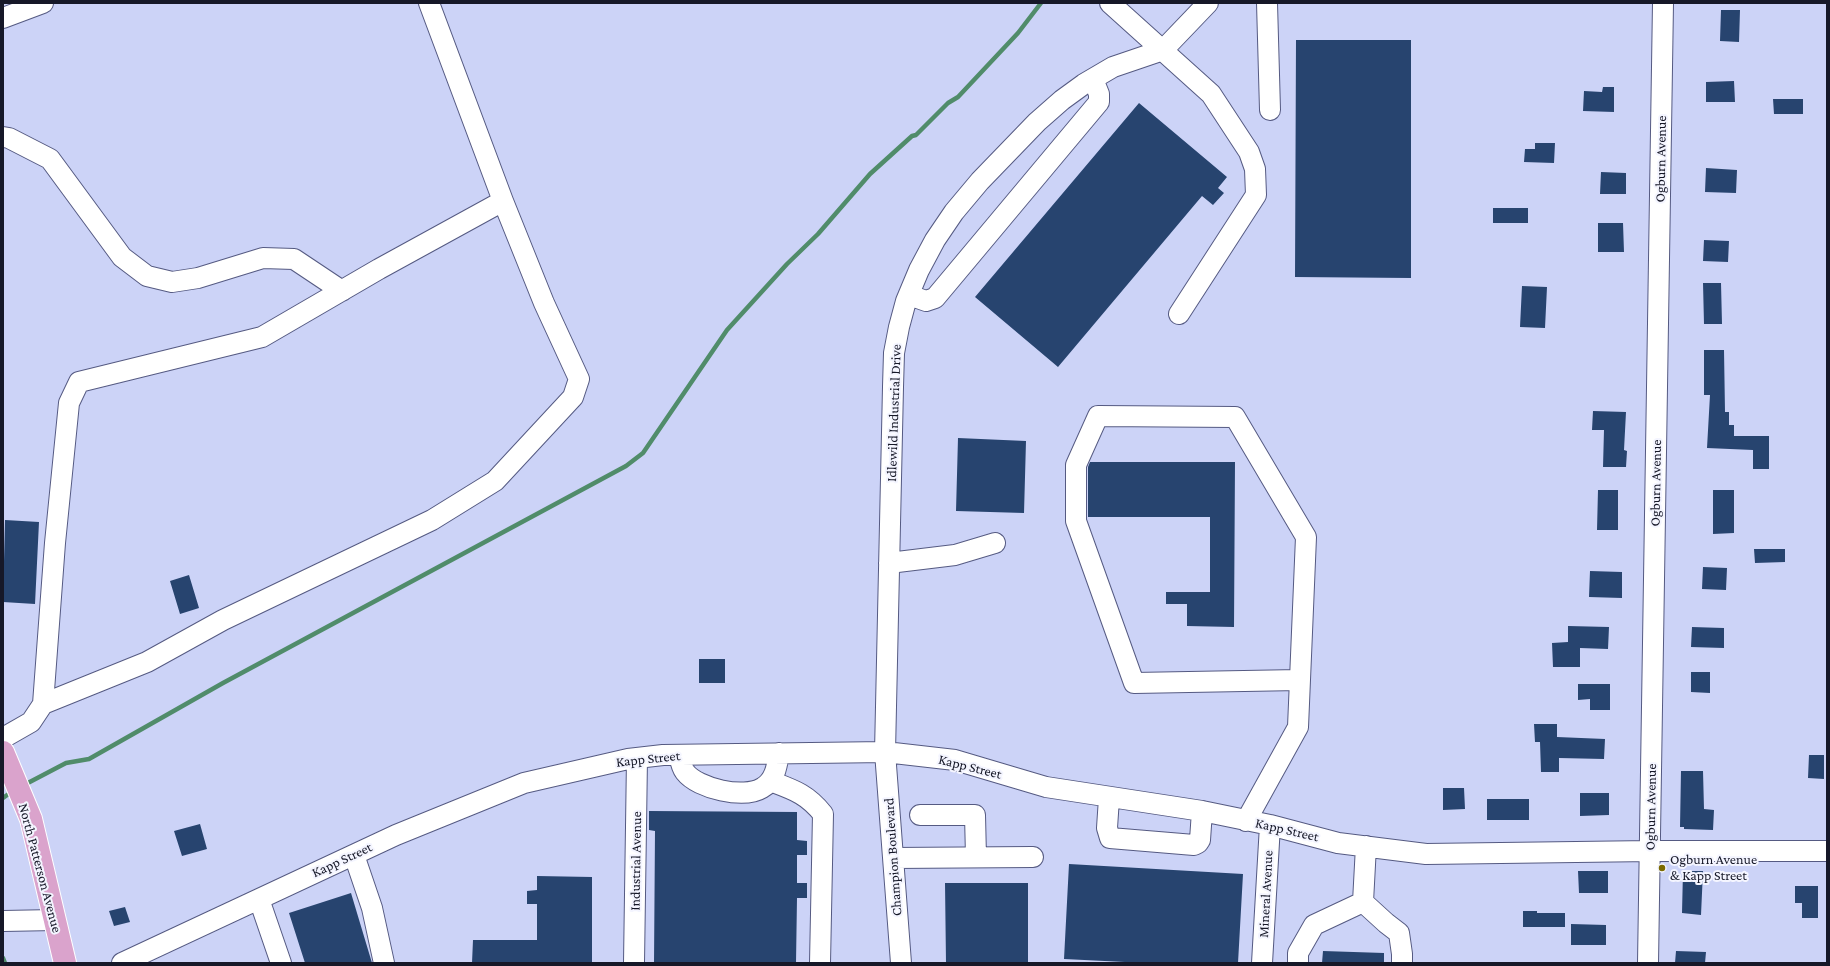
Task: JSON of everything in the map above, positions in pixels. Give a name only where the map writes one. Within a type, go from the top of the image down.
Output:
[{"type":"main road","name":"North Patterson Avenue","points":[[4,752],[31,819],[65,963]]},
{"type":"street","points":[[3,18],[43,3]]},
{"type":"street","points":[[42,704],[148,662],[223,620],[432,520],[495,481],[572,398],[579,379],[544,303],[503,201],[429,3]]},
{"type":"street","points":[[1110,3],[1211,94],[1249,152],[1255,169],[1256,195],[1179,314]]},
{"type":"street","points":[[1163,50],[1208,3]]},
{"type":"street","points":[[1267,3],[1270,110]]},
{"type":"street","name":"Ogburn Avenue","points":[[1648,963],[1651,851],[1663,3]]},
{"type":"street","name":"Idlewild Industrial Drive","points":[[885,752],[894,353],[899,327],[909,295],[935,240],[954,212],[980,180],[1037,122],[1062,100],[1113,67],[1163,50]]},
{"type":"street","points":[[909,295],[926,301],[934,298],[1099,102],[1099,94],[1093,79]]},
{"type":"street","points":[[3,137],[9,138],[50,159],[122,257],[147,276],[172,282],[198,278],[262,258],[294,259],[342,290]]},
{"type":"street","points":[[4,752],[31,722],[42,704],[55,543],[69,403],[79,382],[262,337],[378,268],[503,201]]},
{"type":"street","points":[[1246,821],[1298,727],[1306,537],[1235,417],[1098,416],[1076,465],[1076,522],[1134,683],[1299,680]]},
{"type":"street","points":[[889,563],[955,555],[995,543]]},
{"type":"street","name":"Kapp Street","points":[[122,963],[396,835],[524,783],[637,758],[679,755],[885,752],[955,760],[1046,787],[1109,798],[1202,811],[1270,825],[1338,843],[1426,854],[1651,851],[1827,851]]},
{"type":"street","name":"Champion Boulevard","points":[[885,752],[901,963]]},
{"type":"street","points":[[679,755],[684,771],[692,779],[703,786],[718,791],[752,792],[762,788],[770,781],[776,771],[779,753]]},
{"type":"street","name":"Industrial Avenue","points":[[634,963],[637,758]]},
{"type":"street","points":[[770,781],[799,793],[812,801],[823,814],[820,963]]},
{"type":"street","points":[[1109,798],[1107,828],[1110,838],[1194,845],[1200,840],[1202,811]]},
{"type":"street","points":[[920,815],[974,815],[976,857]]},
{"type":"street","name":"Mineral Avenue","points":[[1262,963],[1270,825]]},
{"type":"street","points":[[1363,902],[1366,846]]},
{"type":"street","points":[[354,855],[372,908],[384,963]]},
{"type":"street","points":[[893,858],[1033,857]]},
{"type":"street","points":[[259,899],[281,963]]},
{"type":"street","points":[[1298,963],[1298,953],[1314,925],[1363,902]]},
{"type":"street","points":[[1363,902],[1399,933],[1402,963]]},
{"type":"street","points":[[3,921],[55,920]]},
{"type":"building","points":[[1721,10],[1740,10],[1739,42],[1720,41]]},
{"type":"building","points":[[1296,40],[1411,40],[1411,278],[1295,277]]},
{"type":"building","points":[[1734,81],[1735,102],[1706,102],[1706,82]]},
{"type":"building","points":[[1603,87],[1614,87],[1614,112],[1583,111],[1584,91],[1602,92]]},
{"type":"building","points":[[1773,99],[1803,99],[1803,114],[1774,114]]},
{"type":"building","points":[[1139,103],[1227,177],[1218,188],[1224,193],[1213,205],[1202,196],[1058,367],[975,297]]},
{"type":"building","points":[[1535,143],[1555,143],[1554,163],[1524,162],[1525,149],[1535,149]]},
{"type":"building","points":[[1706,168],[1737,170],[1736,193],[1705,192]]},
{"type":"building","points":[[1601,172],[1626,173],[1626,194],[1600,194]]},
{"type":"building","points":[[1493,208],[1528,208],[1528,223],[1493,223]]},
{"type":"building","points":[[1598,223],[1623,223],[1624,252],[1598,252]]},
{"type":"building","points":[[1704,240],[1729,241],[1728,262],[1703,261]]},
{"type":"building","points":[[1703,283],[1721,283],[1722,324],[1704,324]]},
{"type":"building","points":[[1522,286],[1547,287],[1545,328],[1520,327]]},
{"type":"building","points":[[1704,350],[1724,350],[1725,412],[1729,412],[1729,425],[1734,425],[1734,436],[1769,436],[1769,469],[1753,469],[1753,450],[1707,448],[1710,395],[1704,395]]},
{"type":"building","points":[[1593,411],[1626,412],[1624,450],[1627,451],[1626,467],[1603,467],[1604,430],[1592,430]]},
{"type":"building","points":[[958,438],[1026,441],[1024,513],[956,511]]},
{"type":"building","points":[[1090,462],[1235,462],[1234,627],[1187,626],[1187,604],[1166,604],[1166,592],[1210,592],[1210,517],[1088,517],[1088,467]]},
{"type":"building","points":[[1598,490],[1618,490],[1618,530],[1597,530]]},
{"type":"building","points":[[1713,490],[1734,490],[1734,533],[1713,534]]},
{"type":"building","points":[[5,520],[39,522],[35,604],[3,602]]},
{"type":"building","points":[[1754,549],[1785,549],[1785,562],[1755,563]]},
{"type":"building","points":[[1703,567],[1727,568],[1726,590],[1702,589]]},
{"type":"building","points":[[1590,571],[1622,572],[1622,598],[1589,597]]},
{"type":"building","points":[[189,575],[199,608],[180,614],[170,581]]},
{"type":"building","points":[[1568,626],[1609,627],[1608,649],[1580,648],[1580,667],[1553,667],[1552,643],[1568,642]]},
{"type":"building","points":[[1692,627],[1724,628],[1724,648],[1691,647]]},
{"type":"building","points":[[699,659],[725,659],[725,683],[699,683]]},
{"type":"building","points":[[1691,672],[1710,672],[1710,693],[1691,692]]},
{"type":"building","points":[[1578,684],[1610,684],[1610,710],[1590,710],[1590,699],[1578,700]]},
{"type":"building","points":[[1534,724],[1557,724],[1557,737],[1605,739],[1604,759],[1559,758],[1559,772],[1541,772],[1540,742],[1535,742]]},
{"type":"building","points":[[1809,755],[1824,755],[1824,779],[1808,778]]},
{"type":"building","points":[[1681,771],[1703,771],[1704,809],[1714,810],[1713,830],[1684,829],[1684,827],[1680,827]]},
{"type":"building","points":[[1443,788],[1464,788],[1465,809],[1443,810]]},
{"type":"building","points":[[1580,793],[1609,793],[1609,815],[1580,816]]},
{"type":"building","points":[[1487,799],[1529,799],[1529,820],[1487,820]]},
{"type":"building","points":[[649,811],[797,812],[797,840],[807,841],[807,855],[797,855],[797,883],[807,883],[807,898],[797,898],[796,963],[654,963],[655,831],[649,830]]},
{"type":"building","points":[[200,824],[207,849],[182,856],[174,831]]},
{"type":"building","points":[[1069,864],[1243,874],[1238,963],[1145,963],[1064,959]]},
{"type":"building","points":[[1578,871],[1608,871],[1608,893],[1579,893]]},
{"type":"building","points":[[1683,871],[1703,871],[1701,915],[1682,913]]},
{"type":"building","points":[[537,876],[592,877],[592,963],[472,963],[473,940],[537,940],[537,904],[527,904],[527,891],[537,890]]},
{"type":"building","points":[[945,883],[1028,883],[1028,963],[946,963]]},
{"type":"building","points":[[1795,886],[1818,886],[1818,918],[1802,918],[1802,903],[1795,903]]},
{"type":"building","points":[[351,893],[372,963],[305,963],[289,913]]},
{"type":"building","points":[[125,907],[130,922],[114,926],[109,911]]},
{"type":"building","points":[[1523,911],[1537,911],[1537,913],[1565,913],[1565,927],[1523,927]]},
{"type":"building","points":[[1571,924],[1606,925],[1606,945],[1571,945]]},
{"type":"building","points":[[1323,951],[1384,953],[1384,963],[1322,963]]},
{"type":"building","points":[[1676,951],[1706,952],[1705,963],[1675,963]]},
{"type":"waterway","points":[[24,785],[66,763],[89,759],[223,683],[626,466],[643,453],[727,330],[787,264],[818,234],[870,174],[912,136],[916,135],[948,103],[958,97],[1018,33],[1041,3]]},
{"type":"waterway","points":[[3,798],[14,790]]},
{"type":"waterway","points":[[3,958],[5,963]]},
{"type":"place","name":"Ogburn Avenue & Kapp Street","points":[[1662,868]]}]
